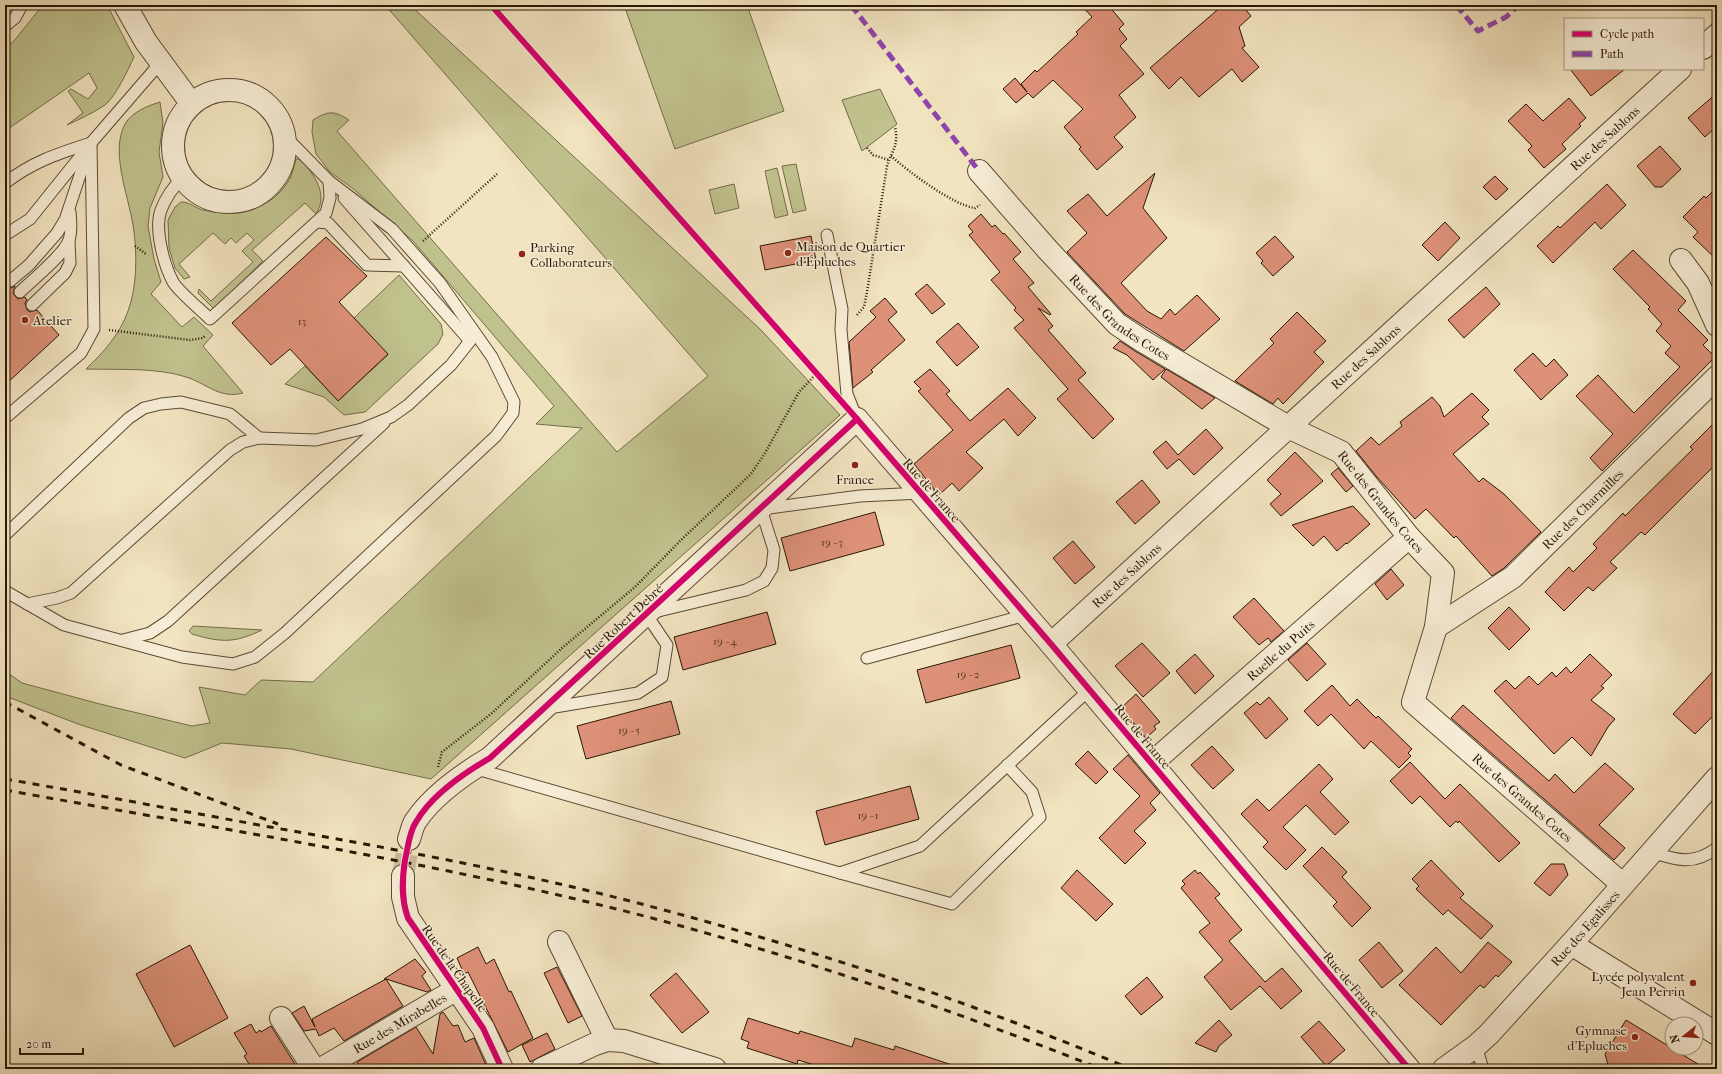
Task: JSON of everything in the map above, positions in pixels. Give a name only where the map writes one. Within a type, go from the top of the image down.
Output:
[{"type":"street","points":[[125,5],[146,42],[191,103]]},
{"type":"street","points":[[1704,47],[1717,36]]},
{"type":"street","name":"Rue des Sablons","points":[[1051,644],[1679,70]]},
{"type":"street","points":[[224,89],[242,91],[259,98],[272,110],[282,125],[284,135],[285,145],[282,164],[273,181],[258,194],[240,201],[221,202],[203,196],[188,185],[182,177],[172,153],[173,134],[180,117],[191,103],[206,94],[224,89]]},
{"type":"street","name":"Rue des Grandes Cotes","points":[[979,171],[1117,324],[1141,340],[1288,427],[1341,452],[1409,536],[1443,573],[1436,627],[1413,702],[1622,884]]},
{"type":"street","points":[[1681,260],[1698,283],[1717,325]]},
{"type":"street","name":"Rue des Charmilles","points":[[1436,627],[1513,577],[1717,377]]},
{"type":"street","name":"Rue de France","points":[[857,419],[1051,644],[1409,1069]]},
{"type":"street","name":"Rue Robert Debré","points":[[409,839],[415,823],[431,803],[472,768],[490,758],[857,419]]},
{"type":"street","name":"Ruelle du Puits","points":[[1152,763],[1409,536]]},
{"type":"street","name":"Rue des Egalisses","points":[[1444,1069],[1476,1046],[1571,944],[1622,884],[1717,778]]},
{"type":"street","name":"Rue de la Chapelle","points":[[402,876],[403,897],[408,918],[483,1028],[502,1069]]},
{"type":"street","points":[[559,942],[607,1040]]},
{"type":"street","points":[[1571,944],[1717,1034]]},
{"type":"street","name":"Rue des Mirabelles","points":[[321,1069],[457,990]]},
{"type":"street","points":[[281,1018],[314,1069]]},
{"type":"street","points":[[542,1069],[607,1040],[624,1041],[715,1069]]},
{"type":"lane","points":[[5,26],[15,18],[22,5]]},
{"type":"lane","points":[[5,235],[30,219],[91,143],[161,62]]},
{"type":"lane","points":[[284,135],[329,181],[470,341]]},
{"type":"lane","points":[[5,183],[24,169],[54,155],[91,143]]},
{"type":"lane","points":[[10,282],[57,234],[70,207],[91,143]]},
{"type":"lane","points":[[5,418],[81,353],[94,329],[91,143]]},
{"type":"lane","points":[[182,177],[169,192],[160,212],[159,236],[164,257],[174,282],[210,320],[326,213],[330,198],[329,181]]},
{"type":"lane","points":[[5,591],[64,625],[182,657],[233,664],[255,657],[285,633],[496,436],[513,413],[514,402],[492,357],[470,328],[440,283],[392,228],[329,181]]},
{"type":"lane","points":[[32,305],[65,273],[70,263],[70,207]]},
{"type":"lane","points":[[317,222],[328,223],[367,265],[404,266]]},
{"type":"lane","points":[[827,235],[842,309],[841,330],[847,394],[857,419]]},
{"type":"lane","points":[[20,292],[60,254],[69,240]]},
{"type":"lane","points":[[27,604],[57,598],[70,593],[230,450],[243,442],[259,438],[316,440],[362,429],[391,416],[408,405],[451,365],[470,341],[470,328]]},
{"type":"lane","points":[[5,535],[129,418],[144,408],[161,404],[181,402],[230,414],[259,438]]},
{"type":"lane","points":[[121,640],[135,638],[150,633],[168,621],[391,416]]},
{"type":"lane","points":[[544,709],[638,693],[662,677],[667,645],[646,614],[746,590],[764,581],[772,568],[774,550],[761,509],[860,496],[921,493]]},
{"type":"lane","points":[[867,658],[1026,615]]},
{"type":"lane","points":[[840,873],[920,846],[1089,690]]},
{"type":"lane","points":[[472,768],[952,904],[1040,817],[1032,792],[1007,765]]},
{"type":"lane","points":[[1651,852],[1674,859],[1690,860],[1705,857],[1717,848]]},
{"type":"lane","points":[[1476,1046],[1483,1069]]},
{"type":"path","points":[[841,330],[860,313],[864,307],[889,160],[896,147],[897,138],[895,127]]},
{"type":"path","points":[[867,148],[874,155],[889,160]]},
{"type":"path","points":[[891,156],[914,174],[960,204],[968,207],[975,208],[998,193]]},
{"type":"path","points":[[412,251],[497,174]]},
{"type":"path","points":[[94,329],[190,340],[203,338],[207,334]]},
{"type":"path","points":[[438,771],[442,752],[492,712],[562,648],[635,587],[681,540],[751,474],[799,392],[817,373]]},
{"type":"green space","points":[[43,5],[107,5],[134,57],[113,96],[105,105],[96,111],[67,125],[83,113],[68,91],[71,89],[88,99],[97,88],[89,73],[5,131],[5,48],[14,41]]},
{"type":"green space","points":[[385,5],[410,5],[761,330],[840,415],[431,779],[291,749],[222,743],[185,758],[78,724],[8,697],[5,694],[5,671],[22,683],[100,704],[192,726],[210,723],[199,687],[245,695],[261,680],[313,682],[582,428],[536,424],[554,406],[413,241],[351,187],[330,172],[316,154],[312,132],[313,120],[327,113],[335,113],[349,120],[337,131],[617,452],[708,376]]},
{"type":"green space","points":[[624,5],[747,5],[784,111],[675,149]]},
{"type":"green space","points":[[880,89],[897,124],[862,151],[842,100]]},
{"type":"green space","points":[[160,102],[163,123],[159,152],[163,177],[150,208],[148,226],[154,259],[161,282],[151,294],[182,327],[194,317],[213,335],[203,346],[243,393],[221,393],[189,378],[164,372],[86,369],[105,349],[121,327],[131,302],[135,282],[135,241],[120,163],[119,149],[121,136],[125,124],[132,116],[145,108]]},
{"type":"green space","points":[[296,159],[300,159],[315,178],[320,192],[320,207],[316,214],[305,203],[252,250],[263,261],[214,309],[198,293],[199,289],[211,301],[253,262],[242,251],[254,240],[247,233],[236,243],[231,238],[225,244],[213,233],[179,264],[190,277],[184,279],[175,268],[169,248],[168,220],[175,207],[181,202],[184,202],[203,210],[227,213],[250,210],[261,206],[280,192],[288,182]]},
{"type":"green space","points":[[796,164],[806,210],[793,213],[782,166]]},
{"type":"green space","points":[[777,168],[788,215],[775,218],[765,171]]},
{"type":"green space","points":[[734,184],[739,208],[715,214],[709,190]]},
{"type":"green space","points":[[399,275],[441,324],[443,334],[438,344],[365,412],[344,415],[324,397],[285,384],[305,366],[338,401],[388,355],[354,318]]},
{"type":"green space","points":[[193,626],[262,630],[236,639],[220,640],[192,634],[189,631]]},
{"type":"building","points":[[1081,5],[1108,5],[1124,24],[1119,29],[1127,39],[1120,46],[1144,74],[1119,95],[1136,117],[1114,137],[1123,147],[1097,170],[1079,149],[1081,147],[1064,127],[1083,109],[1053,80],[1033,98],[1028,93],[1016,103],[1003,89],[1015,78],[1027,92],[1021,84],[1035,70],[1037,72],[1078,34],[1076,32],[1092,17]]},
{"type":"building","points":[[1223,5],[1242,5],[1251,16],[1239,27],[1245,46],[1242,48],[1259,67],[1242,82],[1232,69],[1199,97],[1181,77],[1169,89],[1150,68]]},
{"type":"building","points":[[1571,70],[1624,70],[1591,96]]},
{"type":"building","points":[[1717,93],[1717,126],[1705,137],[1688,118]]},
{"type":"building","points":[[1569,98],[1586,118],[1579,124],[1581,126],[1562,144],[1566,149],[1544,168],[1528,150],[1532,146],[1508,121],[1526,104],[1543,121]]},
{"type":"building","points":[[1660,146],[1681,169],[1662,187],[1655,187],[1637,166]]},
{"type":"building","points":[[1155,173],[1143,208],[1167,238],[1121,283],[1147,311],[1161,319],[1170,309],[1175,315],[1197,295],[1220,319],[1184,351],[1125,314],[1067,252],[1087,233],[1067,211],[1088,194],[1107,216]]},
{"type":"building","points":[[1495,176],[1508,189],[1496,200],[1483,187]]},
{"type":"building","points":[[1607,184],[1626,205],[1601,229],[1595,222],[1553,263],[1537,246],[1558,226],[1560,228]]},
{"type":"building","points":[[1717,187],[1717,260],[1693,237],[1698,232],[1683,217],[1704,196],[1706,198]]},
{"type":"building","points":[[981,214],[992,227],[995,225],[1003,234],[1004,233],[1021,252],[1013,259],[1034,283],[1028,287],[1051,314],[1050,315],[1038,308],[1053,326],[1048,330],[1086,373],[1078,380],[1114,419],[1093,439],[1057,399],[1068,389],[1014,328],[1024,320],[1014,310],[1016,308],[991,280],[1000,272],[969,235],[973,232],[968,226]]},
{"type":"building","points":[[1445,222],[1460,238],[1438,261],[1422,245]]},
{"type":"building","name":"Maison de Quartier d'Épluches","points":[[811,236],[816,260],[765,270],[760,246]]},
{"type":"building","points":[[1275,236],[1294,257],[1273,276],[1261,263],[1263,261],[1256,253]]},
{"type":"building","points":[[326,237],[367,276],[339,302],[388,354],[338,401],[290,349],[271,365],[232,323]]},
{"type":"building","points":[[1633,250],[1686,301],[1678,310],[1708,340],[1703,345],[1715,357],[1602,471],[1590,458],[1613,434],[1576,396],[1598,375],[1634,413],[1680,367],[1665,353],[1671,346],[1656,331],[1662,324],[1648,309],[1650,307],[1613,269]]},
{"type":"building","points":[[927,284],[945,304],[932,314],[915,294]]},
{"type":"building","name":"Atelier","points":[[5,286],[11,288],[15,286],[13,293],[18,299],[25,297],[27,300],[25,303],[27,310],[30,312],[37,310],[59,335],[5,385]]},
{"type":"building","points":[[1486,287],[1500,304],[1464,338],[1448,320]]},
{"type":"building","points":[[885,298],[897,312],[888,320],[905,340],[871,370],[873,372],[853,388],[849,342],[876,317],[870,311]]},
{"type":"building","points":[[1297,312],[1326,341],[1314,352],[1324,362],[1283,404],[1278,398],[1273,404],[1235,381],[1274,343],[1270,339]]},
{"type":"building","points":[[958,323],[979,347],[957,366],[936,342]]},
{"type":"building","points":[[1120,341],[1165,369],[1153,380],[1127,355],[1113,348]]},
{"type":"building","points":[[1533,353],[1546,367],[1554,359],[1568,375],[1541,400],[1514,370]]},
{"type":"building","points":[[930,369],[950,391],[946,394],[970,421],[1008,388],[1036,418],[1018,436],[1004,419],[966,452],[983,468],[959,491],[952,483],[939,495],[914,464],[953,430],[918,391],[921,389],[914,382]]},
{"type":"building","points":[[1166,369],[1215,398],[1202,409],[1161,377]]},
{"type":"building","points":[[1472,393],[1489,410],[1482,417],[1489,424],[1453,454],[1479,482],[1483,478],[1504,494],[1541,532],[1504,568],[1492,576],[1456,536],[1454,538],[1426,509],[1415,519],[1376,476],[1356,451],[1371,437],[1379,445],[1402,426],[1400,422],[1432,397],[1440,406],[1444,417]]},
{"type":"building","points":[[1717,420],[1717,463],[1645,535],[1641,532],[1610,562],[1617,568],[1593,591],[1588,587],[1564,611],[1545,592],[1569,567],[1573,572],[1597,548],[1593,544],[1623,513],[1625,516],[1693,449],[1690,447]]},
{"type":"building","points":[[1206,429],[1223,448],[1194,475],[1179,459],[1167,469],[1153,452],[1166,441],[1178,455]]},
{"type":"building","points":[[1295,452],[1323,481],[1281,516],[1270,504],[1281,494],[1267,480]]},
{"type":"building","points":[[1338,468],[1353,486],[1346,492],[1331,474]]},
{"type":"building","points":[[1142,480],[1160,502],[1135,524],[1116,502]]},
{"type":"building","points":[[1353,506],[1370,524],[1337,551],[1324,536],[1313,546],[1292,525]]},
{"type":"building","points":[[875,512],[884,545],[790,571],[781,538]]},
{"type":"building","points":[[1073,541],[1095,567],[1075,584],[1053,558]]},
{"type":"building","points":[[1391,569],[1404,585],[1387,600],[1375,584]]},
{"type":"building","points":[[1254,598],[1284,631],[1271,642],[1268,638],[1259,645],[1233,617]]},
{"type":"building","points":[[1509,607],[1530,629],[1509,650],[1488,628]]},
{"type":"building","points":[[767,612],[776,644],[683,670],[674,637]]},
{"type":"building","points":[[1142,643],[1170,673],[1143,697],[1115,666]]},
{"type":"building","points":[[1307,643],[1326,664],[1307,681],[1288,660]]},
{"type":"building","points":[[1011,645],[1020,678],[926,703],[917,670]]},
{"type":"building","points":[[1195,654],[1214,676],[1195,694],[1176,671]]},
{"type":"building","points":[[1590,654],[1612,675],[1601,686],[1604,688],[1591,700],[1615,719],[1608,727],[1591,756],[1572,737],[1554,754],[1494,691],[1506,680],[1515,689],[1529,676],[1538,685],[1552,672],[1556,677],[1566,667],[1571,673]]},
{"type":"building","points":[[1717,667],[1717,712],[1695,734],[1673,714]]},
{"type":"building","points":[[1332,685],[1350,706],[1357,699],[1376,718],[1378,716],[1412,749],[1408,753],[1411,756],[1399,768],[1371,741],[1364,749],[1331,714],[1318,726],[1304,711]]},
{"type":"building","points":[[1136,694],[1160,722],[1154,726],[1156,729],[1146,738],[1121,708]]},
{"type":"building","points":[[1269,697],[1288,719],[1266,739],[1244,713],[1257,702],[1260,705]]},
{"type":"building","points":[[671,701],[680,734],[586,759],[577,726]]},
{"type":"building","points":[[1463,705],[1549,781],[1555,774],[1574,793],[1605,763],[1634,789],[1599,825],[1625,848],[1614,860],[1451,718]]},
{"type":"building","points":[[1212,746],[1234,770],[1213,789],[1191,765]]},
{"type":"building","points":[[1088,751],[1108,772],[1096,784],[1075,764]]},
{"type":"building","points":[[1128,755],[1160,793],[1150,803],[1156,810],[1134,831],[1146,843],[1125,864],[1099,838],[1140,796],[1113,769]]},
{"type":"building","points":[[1410,762],[1445,799],[1460,784],[1520,843],[1499,862],[1459,821],[1458,823],[1456,821],[1450,827],[1420,796],[1412,804],[1390,781]]},
{"type":"building","points":[[1319,764],[1333,779],[1320,792],[1349,822],[1335,835],[1306,805],[1283,827],[1306,850],[1286,870],[1263,847],[1268,842],[1241,814],[1257,799],[1269,811]]},
{"type":"building","points":[[910,786],[919,819],[825,845],[816,811]]},
{"type":"building","points":[[1322,847],[1347,872],[1342,877],[1371,908],[1352,927],[1333,906],[1337,902],[1303,866]]},
{"type":"building","points":[[1431,860],[1464,894],[1460,898],[1493,926],[1481,939],[1448,910],[1443,915],[1416,889],[1419,886],[1412,879]]},
{"type":"building","points":[[1551,864],[1564,864],[1568,875],[1550,896],[1534,883]]},
{"type":"building","points":[[1077,870],[1113,904],[1096,921],[1061,888]]},
{"type":"building","points":[[1195,870],[1198,874],[1200,872],[1220,894],[1215,898],[1242,930],[1229,941],[1265,982],[1282,968],[1302,991],[1281,1009],[1260,986],[1231,1010],[1204,977],[1223,960],[1199,932],[1210,923],[1181,888],[1185,884],[1182,881]]},
{"type":"building","points":[[1379,942],[1403,971],[1382,988],[1359,960]]},
{"type":"building","points":[[1488,942],[1512,962],[1498,977],[1496,975],[1484,988],[1480,985],[1441,1025],[1399,985],[1436,947],[1461,973]]},
{"type":"building","points":[[190,945],[228,1018],[174,1047],[136,974]]},
{"type":"building","points":[[478,947],[486,964],[494,959],[533,1038],[508,1052],[468,972],[464,974],[457,958]]},
{"type":"building","points":[[415,959],[426,972],[422,976],[431,990],[427,992],[384,979]]},
{"type":"building","points":[[557,967],[582,1016],[568,1023],[544,973]]},
{"type":"building","points":[[676,973],[709,1012],[682,1033],[650,995]]},
{"type":"building","points":[[1147,977],[1163,997],[1141,1015],[1125,996]]},
{"type":"building","points":[[386,979],[403,1006],[344,1041],[334,1028],[319,1036],[316,1029],[304,1031],[292,1013],[304,1006],[315,1027],[312,1019]]},
{"type":"building","points":[[443,1012],[453,1026],[458,1025],[465,1042],[474,1038],[486,1065],[480,1069],[362,1069],[357,1062],[416,1027],[433,1054],[440,1014]]},
{"type":"building","points":[[748,1018],[799,1034],[800,1031],[852,1047],[855,1038],[894,1050],[895,1046],[955,1066],[955,1069],[827,1069],[798,1060],[797,1064],[747,1048],[749,1042],[741,1039]]},
{"type":"building","points":[[1219,1020],[1232,1035],[1219,1046],[1216,1052],[1195,1043]]},
{"type":"building","name":"Gymnase d’Epluches","points":[[1626,1020],[1664,1043],[1664,1056],[1685,1056],[1706,1069],[1609,1069],[1605,1054]]},
{"type":"building","points":[[1319,1021],[1345,1050],[1326,1066],[1301,1037]]},
{"type":"building","points":[[251,1024],[256,1033],[260,1030],[261,1032],[271,1026],[298,1069],[252,1069],[244,1056],[247,1054],[234,1033]]},
{"type":"building","points":[[547,1033],[555,1049],[530,1062],[522,1045]]},
{"type":"tunnel","points":[[403,876],[409,839]]},
{"type":"railway","points":[[5,702],[121,765],[278,824]]},
{"type":"railway","points":[[5,779],[404,851],[493,869],[626,900],[754,935],[881,975],[1007,1020],[1131,1069]]},
{"type":"railway","points":[[5,790],[408,863],[488,879],[648,917],[763,950],[877,986],[989,1026],[1101,1069]]},
{"type":"marked path","points":[[851,5],[979,171]]},
{"type":"marked path","points":[[1456,5],[1478,31],[1506,17],[1519,5]]},
{"type":"cycle path","points":[[491,5],[857,419],[1051,644],[1409,1069]]},
{"type":"cycle path","points":[[502,1069],[483,1028],[408,918],[403,897],[403,875],[409,840],[414,826],[422,812],[439,794],[459,778],[490,758],[857,419]]},
{"type":"place","name":"Maison de Quartier d'Épluches","points":[[788,253]]},
{"type":"place","name":"Parking Collaborateurs","points":[[522,254]]},
{"type":"place","name":"Atelier","points":[[25,320]]},
{"type":"place","name":"France","points":[[855,465]]},
{"type":"place","name":"Lycée polyvalent Jean Perrin","points":[[1693,983]]},
{"type":"place","name":"Gymnase d’Epluches","points":[[1635,1037]]}]
